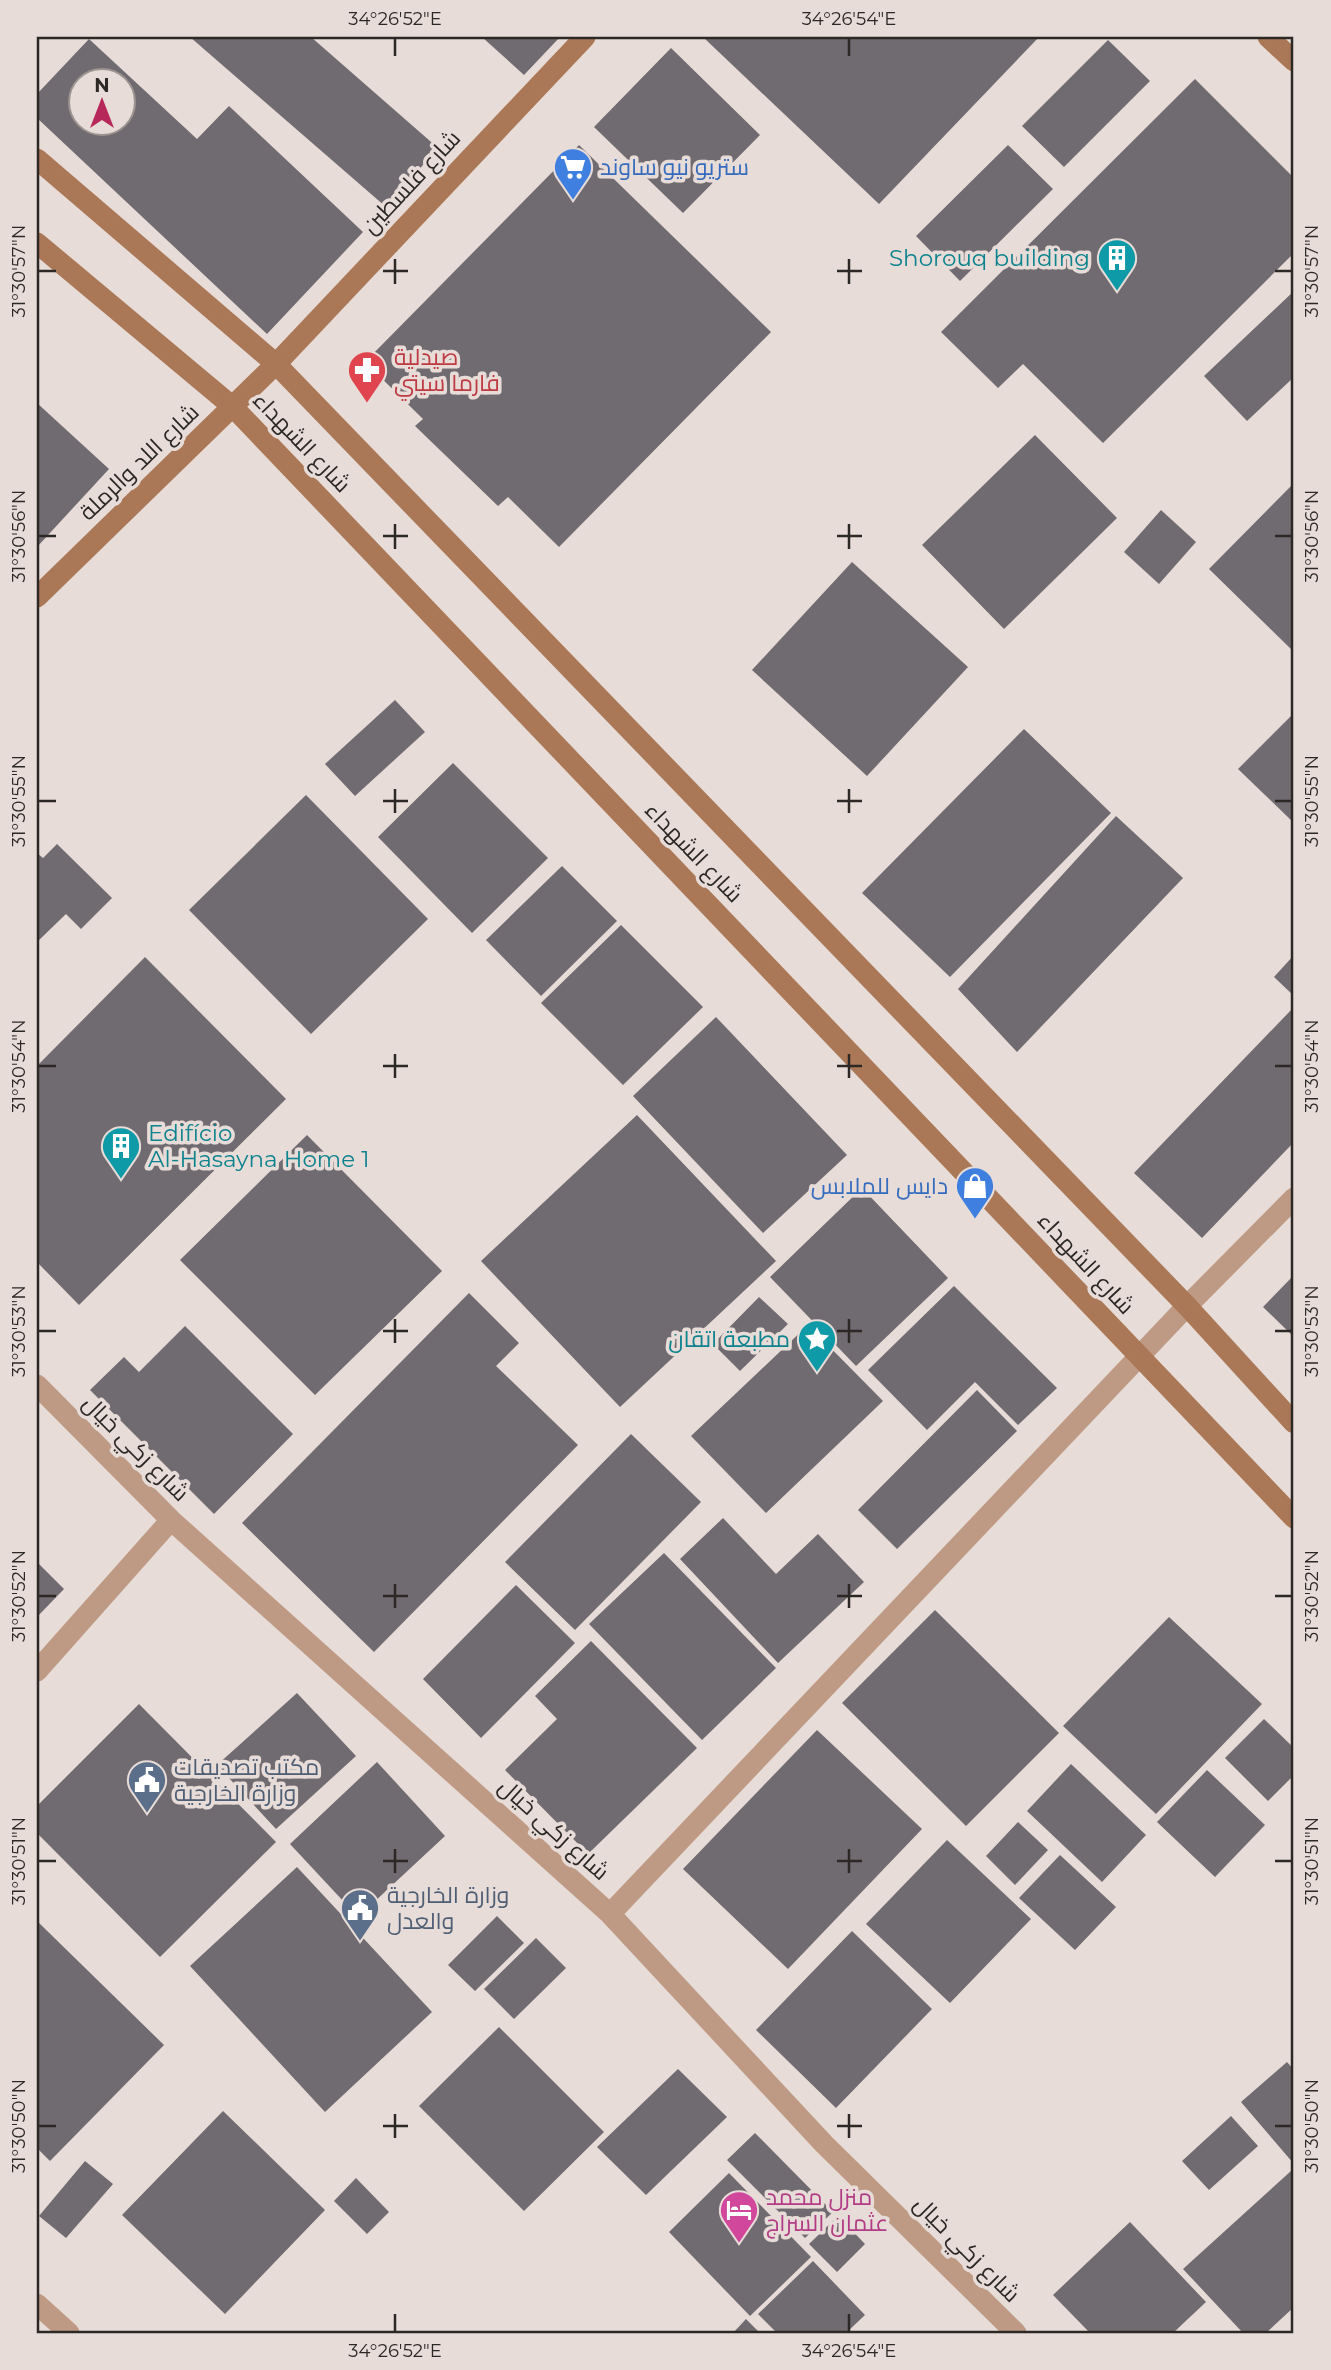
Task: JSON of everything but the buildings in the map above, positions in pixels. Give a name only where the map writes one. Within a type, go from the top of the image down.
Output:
[{"type":"street","name":"شارع فلسطين","points":[[276,364],[585,37]]},
{"type":"street","points":[[1268,37],[1294,61]]},
{"type":"street","name":"شارع الشهداء","points":[[37,159],[276,364],[1187,1306],[1294,1423]]},
{"type":"street","name":"شارع الشهداء","points":[[37,243],[233,407],[1139,1359],[1294,1518]]},
{"type":"street","name":"شارع اللد والرملة","points":[[37,597],[276,364]]},
{"type":"street","points":[[610,1914],[1187,1306],[1294,1198]]},
{"type":"street","name":"شارع زكي خيال","points":[[37,1385],[171,1520],[610,1914],[824,2144],[1016,2333]]},
{"type":"street","points":[[37,1671],[171,1520]]},
{"type":"street","points":[[37,2304],[69,2333]]},
{"type":"place","name":"ستريو نيو ساوند","points":[[573,201]]},
{"type":"place","name":"Shorouq building","points":[[1117,292]]},
{"type":"place","name":"صيدلية فارما سيتي","points":[[367,404]]},
{"type":"place","name":"Edifício Al-Hasayna Home 1","points":[[121,1180]]},
{"type":"place","name":"دايس للملابس","points":[[975,1220]]},
{"type":"place","name":"مطبعة اتقان","points":[[817,1373]]},
{"type":"place","name":"مكتب تصديقات وزارة الخارجية","points":[[147,1814]]},
{"type":"place","name":"وزارة الخارجية والعدل","points":[[360,1942]]},
{"type":"place","name":"منزل محمد عثمان السراج","points":[[739,2244]]}]
